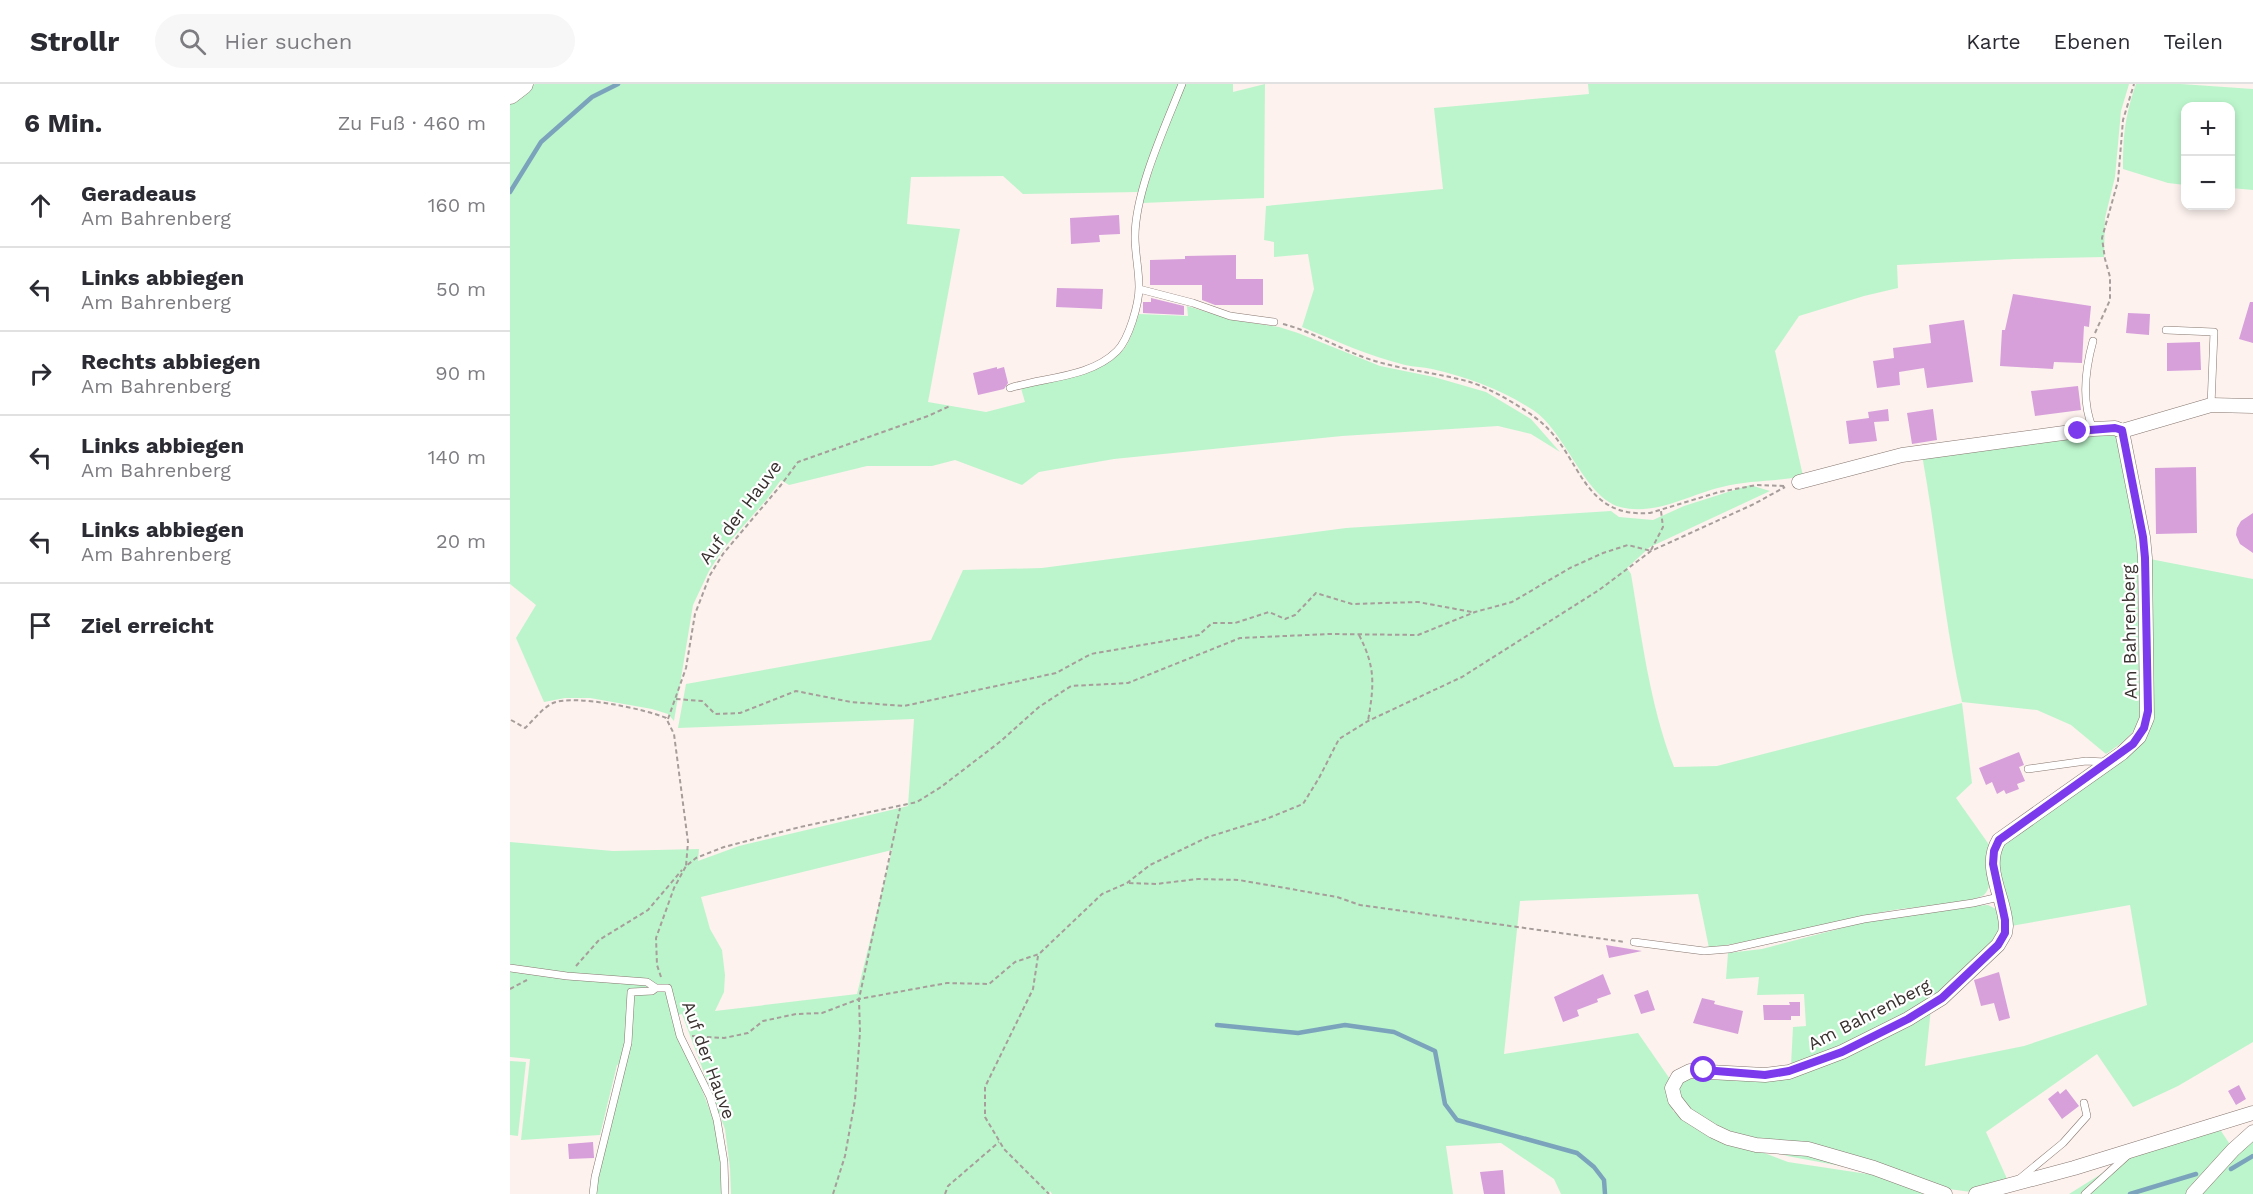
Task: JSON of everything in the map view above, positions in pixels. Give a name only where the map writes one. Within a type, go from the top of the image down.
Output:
[{"type":"street","points":[[510,94],[523,84]]},
{"type":"street","points":[[1799,482],[1902,455],[2093,429],[2122,430],[2211,405],[2253,406]]},
{"type":"street","name":"Am Bahrenberg","points":[[1945,1194],[1874,1168],[1808,1149],[1756,1145],[1728,1138],[1686,1114],[1675,1100],[1672,1088],[1682,1074],[1697,1070],[1765,1075],[1789,1071],[1842,1052],[1908,1019],[1946,994],[1998,945],[2006,926],[1993,864],[1994,851],[1999,840],[2109,763],[2139,737],[2146,722],[2148,711],[2144,548],[2122,430]]},
{"type":"street","points":[[1976,1194],[2133,1150],[2253,1113]]},
{"type":"street","points":[[2193,1194],[2233,1150],[2253,1132]]},
{"type":"lane","points":[[1010,388],[1082,370],[1111,356],[1125,341],[1139,290],[1136,220],[1150,168],[1182,84]]},
{"type":"lane","points":[[1139,290],[1193,303],[1230,316],[1275,322]]},
{"type":"lane","points":[[2166,330],[2214,332],[2211,405]]},
{"type":"lane","points":[[2093,341],[2087,365],[2085,403],[2093,429]]},
{"type":"lane","points":[[2028,769],[2086,761],[2109,763]]},
{"type":"lane","points":[[1634,942],[1704,951],[1729,949],[1864,919],[1999,897]]},
{"type":"lane","name":"Auf der Hauve","points":[[510,968],[567,976],[648,982],[656,988],[668,988],[680,1036],[710,1097],[717,1120],[724,1162],[725,1194]]},
{"type":"lane","points":[[593,1194],[595,1177],[628,1043],[631,992],[652,991],[656,988]]},
{"type":"lane","points":[[2014,1184],[2063,1143],[2086,1116],[2084,1103]]},
{"type":"lane","points":[[2085,1194],[2133,1150]]},
{"type":"path","points":[[2093,341],[2110,300],[2110,277],[2102,248],[2102,238],[2118,181],[2122,120],[2134,84]]},
{"type":"path","points":[[680,1036],[724,1038],[748,1033],[763,1021],[796,1014],[822,1013],[859,999],[946,983],[989,984],[1015,962],[1039,954],[1102,894],[1128,883],[1150,866],[1208,837],[1266,819],[1303,804],[1339,739],[1368,721],[1462,677],[1599,590],[1651,551],[1754,504],[1787,486],[1756,485],[1719,492],[1661,511],[1631,513],[1609,506],[1588,489],[1569,457],[1548,429],[1533,416],[1486,388],[1471,382],[1369,359],[1303,330],[1275,322]]},
{"type":"path","name":"Auf der Hauve","points":[[668,719],[686,668],[695,614],[710,575],[723,554],[798,462],[950,406]]},
{"type":"path","points":[[1651,551],[1663,527],[1661,511]]},
{"type":"path","points":[[567,976],[599,940],[648,910],[686,866],[696,858],[724,847],[841,816],[918,802],[1001,741],[1039,707],[1071,686],[1128,683],[1240,638],[1418,635],[1475,612],[1512,602],[1569,568],[1603,553],[1628,545],[1651,551]]},
{"type":"path","points":[[676,699],[702,701],[715,714],[740,713],[796,691],[851,702],[904,706],[1056,673],[1091,654],[1199,635],[1212,623],[1236,623],[1269,612],[1285,619],[1295,615],[1316,593],[1352,604],[1418,602],[1475,612]]},
{"type":"path","points":[[1359,635],[1368,652],[1374,687],[1368,721]]},
{"type":"path","points":[[511,720],[525,728],[553,702],[571,701],[603,703],[656,713],[668,719],[672,726],[688,842],[686,866],[674,888],[656,938],[657,964],[662,980],[668,988]]},
{"type":"path","points":[[833,1194],[844,1156],[855,1100],[860,1043],[859,999],[900,807]]},
{"type":"path","points":[[1128,883],[1156,884],[1198,879],[1239,880],[1337,897],[1360,905],[1613,942],[1634,942]]},
{"type":"path","points":[[1039,954],[1033,988],[985,1087],[985,1117],[1004,1149],[1049,1194]]},
{"type":"path","points":[[945,1194],[948,1186],[999,1142]]},
{"type":"green space","points":[[535,84],[1178,84],[1138,192],[1023,194],[1003,176],[911,177],[907,224],[960,229],[928,402],[986,412],[1025,402],[1020,385],[1076,376],[1102,366],[1114,358],[1124,349],[1139,314],[1188,316],[1187,306],[1233,320],[1279,327],[1380,366],[1434,377],[1486,392],[1531,419],[1560,452],[1531,434],[1498,426],[1342,436],[1114,459],[1039,472],[1022,485],[955,460],[932,466],[867,466],[789,485],[781,480],[724,548],[709,571],[693,605],[674,721],[668,714],[652,709],[590,698],[565,698],[544,702],[516,638],[536,605],[510,584],[510,103]]},
{"type":"green space","points":[[1185,84],[1233,84],[1233,92],[1265,84],[1264,198],[1142,203]]},
{"type":"green space","points":[[1588,84],[2129,84],[2121,111],[2115,177],[2105,218],[2104,257],[1897,265],[1898,288],[1799,316],[1775,351],[1803,476],[1732,485],[1659,507],[1633,509],[1620,507],[1607,501],[1596,491],[1545,420],[1521,403],[1472,380],[1432,369],[1408,366],[1353,348],[1302,327],[1314,289],[1308,254],[1274,257],[1274,242],[1264,240],[1266,206],[1443,189],[1434,108],[1589,94]]},
{"type":"green space","points":[[2136,84],[2181,84],[2253,89],[2253,190],[2235,188],[2235,102],[2181,102],[2181,185],[2168,183],[2123,169],[2123,146],[2129,106]]},
{"type":"green space","points":[[2112,434],[2119,439],[2143,560],[2144,710],[2129,736],[2106,754],[2071,725],[2037,710],[1962,702],[1950,641],[1922,455],[2067,436]]},
{"type":"green space","points":[[1750,485],[1770,491],[1650,547],[1627,568],[1631,574],[1653,696],[1674,767],[1717,766],[1962,703],[1972,783],[1956,798],[1990,846],[1990,883],[1984,895],[1967,901],[1893,910],[1709,948],[1698,894],[1520,901],[1504,1054],[1638,1033],[1672,1082],[1673,1111],[1691,1125],[1788,1162],[1874,1175],[1921,1186],[1922,1194],[1561,1194],[1554,1179],[1501,1143],[1446,1146],[1453,1194],[1052,1194],[1050,1191],[1049,1194],[731,1194],[725,1129],[682,1014],[678,1015],[696,1074],[718,1132],[723,1194],[597,1194],[599,1168],[624,1062],[617,1065],[600,1135],[521,1140],[530,1059],[510,1057],[510,842],[613,851],[699,849],[698,861],[739,846],[908,806],[914,719],[678,728],[686,684],[931,640],[963,570],[1042,568],[1346,528],[1611,511],[1619,517],[1653,520],[1684,506]],"holes":[[[892,850],[857,994],[715,1011],[724,992],[725,975],[722,950],[710,929],[701,897]]]},
{"type":"green space","points":[[2150,559],[2253,579],[2253,1042],[2178,1086],[2133,1107],[2097,1054],[1986,1132],[2008,1181],[1971,1192],[1787,1156],[1691,1119],[1675,1088],[1691,1074],[1812,1065],[1931,1008],[1925,1066],[2024,1046],[2147,1005],[2130,905],[2011,926],[1996,866],[2002,843],[2146,734]]},
{"type":"green space","points":[[1988,905],[1998,910],[2000,931],[1957,978],[1932,997],[1878,1028],[1791,1065],[1793,1027],[1806,1026],[1804,994],[1757,995],[1759,977],[1726,979],[1728,953],[1762,949],[1865,922]]},
{"type":"green space","points":[[510,1061],[526,1062],[518,1136],[510,1135]]},
{"type":"green space","points":[[2217,1125],[2235,1152],[2253,1137],[2253,1194],[2069,1194],[2143,1148]]},
{"type":"building","points":[[1119,215],[1120,234],[1099,235],[1100,242],[1071,244],[1070,218]]},
{"type":"building","points":[[1236,255],[1236,279],[1263,279],[1263,305],[1215,305],[1202,300],[1202,285],[1150,285],[1150,260],[1185,259],[1185,256]]},
{"type":"building","points":[[1057,288],[1103,289],[1102,309],[1056,307]]},
{"type":"building","points":[[2013,294],[2091,306],[2089,327],[2084,326],[2082,363],[2054,362],[2053,369],[2000,366],[2002,330],[2005,330]]},
{"type":"building","points":[[1151,298],[1184,306],[1184,315],[1143,313],[1143,302],[1151,302]]},
{"type":"building","points":[[2250,302],[2253,302],[2253,343],[2239,339]]},
{"type":"building","points":[[2128,313],[2150,314],[2149,335],[2126,333]]},
{"type":"building","points":[[1964,320],[1973,382],[1927,388],[1924,368],[1899,372],[1900,385],[1877,388],[1873,361],[1894,358],[1893,348],[1931,343],[1929,325]]},
{"type":"building","points":[[2200,342],[2201,370],[2167,371],[2167,343]]},
{"type":"building","points":[[997,367],[997,369],[1004,367],[1008,383],[1004,389],[978,395],[973,373]]},
{"type":"building","points":[[2078,386],[2081,410],[2035,416],[2031,391]]},
{"type":"building","points":[[1888,409],[1889,421],[1874,422],[1877,441],[1849,444],[1846,421],[1869,418],[1868,412]]},
{"type":"building","points":[[1933,409],[1937,440],[1912,444],[1907,413]]},
{"type":"building","points":[[2196,467],[2197,533],[2156,534],[2155,468]]},
{"type":"building","points":[[2253,513],[2253,553],[2240,544],[2236,535],[2241,521]]},
{"type":"building","points":[[2019,752],[2024,765],[2019,767],[2025,781],[2017,784],[2019,789],[2006,794],[2004,790],[1997,794],[1992,782],[1986,785],[1979,768]]},
{"type":"building","points":[[1606,945],[1642,951],[1609,958]]},
{"type":"building","points":[[1999,972],[2010,1018],[1999,1021],[1994,1003],[1981,1006],[1974,980]]},
{"type":"building","points":[[1603,974],[1611,994],[1577,1010],[1579,1016],[1563,1022],[1554,997]]},
{"type":"building","points":[[1648,990],[1655,1010],[1641,1014],[1634,995]]},
{"type":"building","points":[[1702,998],[1715,1001],[1714,1004],[1743,1011],[1738,1034],[1693,1023]]},
{"type":"building","points":[[1789,1002],[1800,1002],[1800,1016],[1791,1016],[1791,1020],[1764,1020],[1763,1005],[1790,1005]]},
{"type":"building","points":[[2239,1085],[2246,1099],[2236,1105],[2228,1091]]},
{"type":"building","points":[[2066,1089],[2079,1106],[2062,1119],[2048,1099],[2058,1091],[2060,1094]]},
{"type":"building","points":[[593,1142],[594,1158],[569,1159],[568,1144]]},
{"type":"building","points":[[1503,1170],[1505,1194],[1484,1194],[1480,1172]]},
{"type":"waterway","points":[[510,192],[541,142],[592,97],[618,84]]},
{"type":"waterway","points":[[1217,1025],[1298,1033],[1345,1025],[1394,1032],[1435,1051],[1445,1104],[1457,1120],[1577,1153],[1594,1167],[1604,1180],[1605,1194]]},
{"type":"waterway","points":[[2231,1169],[2253,1156]]},
{"type":"waterway","points":[[2130,1194],[2196,1174]]},
{"type":"route","points":[[1704,1070],[1765,1075],[1816,1063],[1908,1019],[1942,998],[1998,945],[2005,933],[2005,920],[1993,864],[1994,851],[2002,836],[2109,763],[2133,744],[2142,732],[2148,711],[2145,558],[2122,430],[2115,428],[2078,431]]}]
